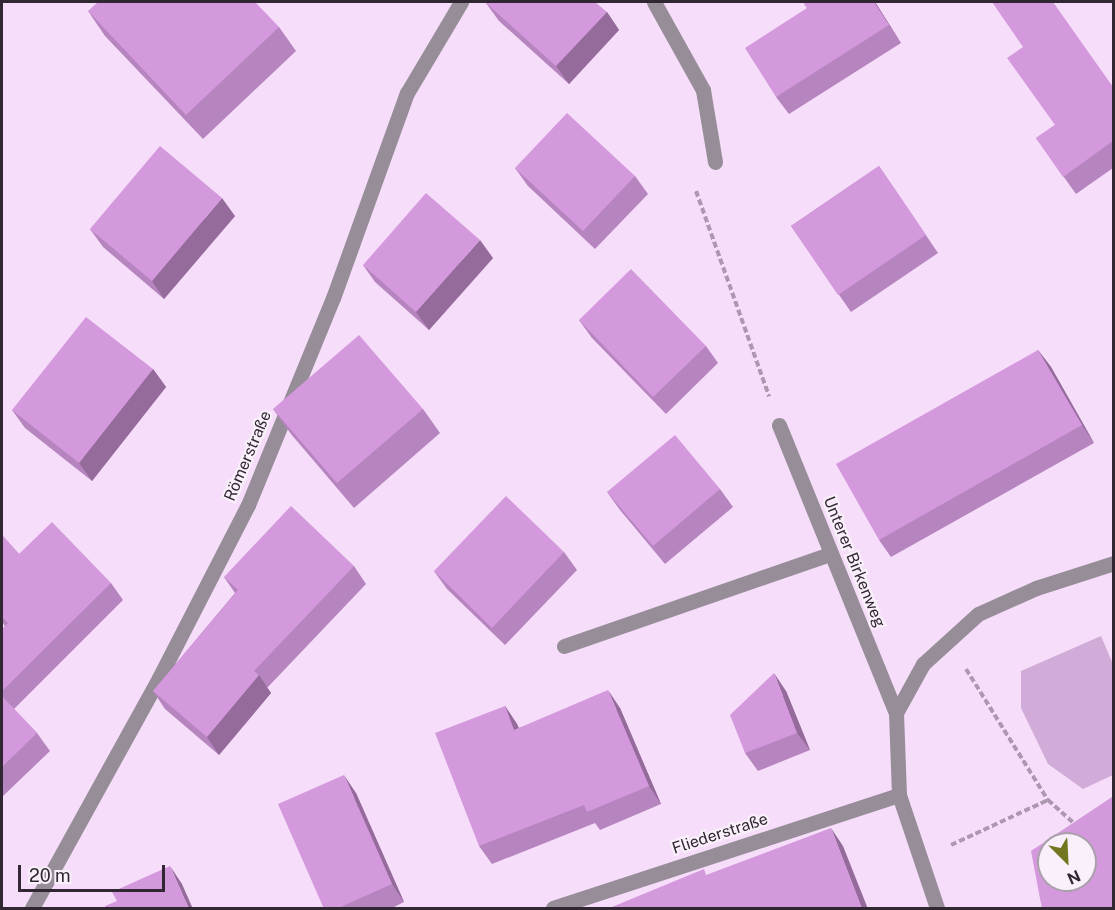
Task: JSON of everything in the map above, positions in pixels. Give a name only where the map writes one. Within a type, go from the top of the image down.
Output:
[{"type":"street","name":"Römerstraße","points":[[32,909],[159,678],[248,505],[333,298],[407,93],[461,2]]},
{"type":"street","points":[[654,2],[703,90],[715,162]]},
{"type":"street","name":"Unterer Birkenweg","points":[[779,425],[896,713]]},
{"type":"street","points":[[564,646],[830,554]]},
{"type":"street","points":[[937,909],[899,795],[896,713],[923,664],[978,614],[1036,588],[1113,563]]},
{"type":"street","name":"Fliederstraße","points":[[553,909],[899,795]]},
{"type":"path","points":[[715,162],[695,188],[779,425]]},
{"type":"path","points":[[948,640],[1048,800],[1080,829]]},
{"type":"path","points":[[921,860],[1048,800]]},
{"type":"shaded area","points":[[1101,636],[1113,664],[1113,775],[1083,789],[1048,764],[1021,708],[1021,671]]},
{"type":"building","points":[[98,2],[255,2],[279,27],[186,115],[88,11]]},
{"type":"building","points":[[487,2],[595,2],[607,12],[556,66]]},
{"type":"building","points":[[803,2],[874,2],[889,25],[776,97],[745,48],[807,8]]},
{"type":"building","points":[[992,2],[1053,2],[1113,87],[1113,141],[1063,177],[1036,138],[1055,125],[1007,58],[1023,47]]},
{"type":"building","points":[[567,113],[635,176],[583,231],[515,168]]},
{"type":"building","points":[[160,146],[222,198],[152,281],[90,229]]},
{"type":"building","points":[[879,166],[926,235],[838,295],[791,226]]},
{"type":"building","points":[[426,193],[480,240],[416,312],[363,265]]},
{"type":"building","points":[[631,269],[706,346],[653,397],[579,320]]},
{"type":"building","points":[[86,317],[153,369],[79,463],[12,410]]},
{"type":"building","points":[[359,335],[423,409],[337,483],[273,409]]},
{"type":"building","points":[[1038,350],[1082,425],[879,540],[836,464]]},
{"type":"building","points":[[675,435],[720,489],[653,546],[607,492]]},
{"type":"building","points":[[506,496],[564,552],[492,628],[434,571]]},
{"type":"building","points":[[291,506],[354,566],[254,671],[259,675],[207,737],[153,691],[238,590],[224,577]]},
{"type":"building","points":[[52,522],[111,583],[2,691],[2,630],[8,623],[2,617],[2,535],[19,554]]},
{"type":"building","points":[[774,673],[797,733],[745,753],[730,715]]},
{"type":"building","points":[[608,690],[649,786],[587,812],[584,805],[479,846],[435,733],[505,706],[514,730]]},
{"type":"building","points":[[2,696],[37,733],[2,767]]},
{"type":"building","points":[[344,775],[392,884],[336,909],[324,909],[278,804]]},
{"type":"building","points":[[1113,797],[1113,909],[1042,909],[1039,892],[1097,892],[1097,832],[1060,832]]},
{"type":"building","points":[[831,828],[862,909],[607,909],[704,869],[706,875]]},
{"type":"building","points":[[1037,847],[1037,883],[1031,851]]},
{"type":"building","points":[[170,866],[189,909],[106,909],[105,906],[117,901],[112,892]]}]
